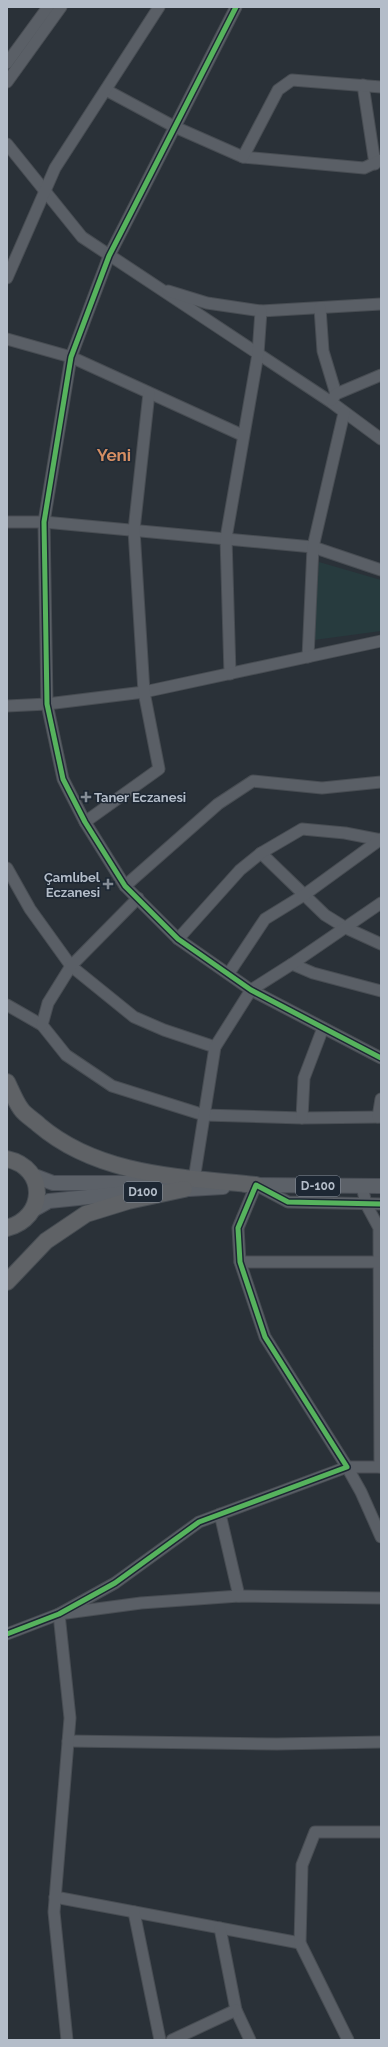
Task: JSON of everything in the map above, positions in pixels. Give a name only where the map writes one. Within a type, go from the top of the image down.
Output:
[{"type":"highway","points":[[7,1082],[21,1109],[50,1135],[76,1150],[102,1161],[191,1185],[256,1185]]},
{"type":"highway","name":"D100","points":[[7,1158],[17,1162],[32,1175]]},
{"type":"highway","points":[[32,1175],[37,1192],[33,1210]]},
{"type":"highway","points":[[7,1282],[46,1241],[86,1214],[128,1201],[191,1185]]},
{"type":"highway","name":"D100","points":[[7,1228],[16,1226],[26,1219],[33,1210]]},
{"type":"main road","name":"D100","points":[[32,1175],[53,1183],[191,1185]]},
{"type":"main road","name":"D100","points":[[33,1210],[49,1201],[191,1185]]},
{"type":"main road","name":"D-100","points":[[256,1185],[381,1186]]},
{"type":"street","points":[[7,63],[48,7]]},
{"type":"street","points":[[7,82],[61,7]]},
{"type":"street","points":[[7,278],[55,168],[159,7]]},
{"type":"street","points":[[236,7],[109,256],[71,357],[44,522],[47,704],[63,779],[85,822],[125,886],[178,939],[229,973],[251,990],[381,1058]]},
{"type":"street","points":[[243,157],[278,90],[292,80],[381,87]]},
{"type":"street","points":[[106,90],[175,127],[243,157],[364,168],[378,162],[363,85]]},
{"type":"street","points":[[7,144],[82,237],[258,354],[333,398],[344,412],[381,439]]},
{"type":"street","points":[[156,287],[207,303],[261,311],[381,304]]},
{"type":"street","points":[[320,308],[323,351],[333,398]]},
{"type":"street","points":[[230,674],[226,538],[242,435],[258,354],[261,311]]},
{"type":"street","points":[[7,339],[71,357],[242,435]]},
{"type":"street","points":[[333,398],[381,375]]},
{"type":"street","points":[[85,822],[159,769],[144,692],[134,530],[149,393]]},
{"type":"street","points":[[308,657],[313,547],[344,412]]},
{"type":"street","points":[[7,522],[44,522],[313,547],[381,570]]},
{"type":"street","points":[[7,706],[47,704],[144,692],[381,641]]},
{"type":"street","points":[[125,886],[218,804],[253,781],[322,788],[381,782]]},
{"type":"street","points":[[178,939],[240,870],[261,854],[302,829],[345,833],[381,839]]},
{"type":"street","points":[[229,973],[265,919],[304,895],[381,839]]},
{"type":"street","points":[[261,854],[325,915],[346,928],[381,944]]},
{"type":"street","points":[[7,868],[30,909],[71,966],[134,1017],[164,1030],[215,1047]]},
{"type":"street","points":[[42,1025],[48,1003],[71,966],[138,898]]},
{"type":"street","points":[[191,1185],[215,1047],[251,990],[346,928],[381,903]]},
{"type":"street","points":[[292,964],[313,973],[381,991]]},
{"type":"street","points":[[7,1005],[42,1025],[66,1055],[112,1086],[204,1115],[302,1118],[379,1117],[381,1099]]},
{"type":"street","points":[[302,1118],[304,1078],[323,1028]]},
{"type":"street","points":[[381,1204],[288,1202],[256,1185],[238,1228],[240,1262],[265,1337],[347,1467],[361,1492],[381,1537]]},
{"type":"street","points":[[7,1634],[59,1614],[115,1583],[199,1522],[347,1467],[380,1467],[379,1228],[366,1204],[362,1186]]},
{"type":"street","points":[[240,1262],[380,1262]]},
{"type":"street","points":[[220,1514],[239,1596]]},
{"type":"street","points":[[59,1614],[141,1603],[239,1596],[381,1598]]},
{"type":"street","points":[[59,1614],[70,1718],[54,1912],[67,2040]]},
{"type":"street","points":[[68,1740],[277,1744],[381,1742]]},
{"type":"street","points":[[348,2040],[300,1944],[302,1865],[315,1832],[381,1832]]},
{"type":"street","points":[[55,1897],[300,1944]]},
{"type":"street","points":[[134,1912],[160,2040]]},
{"type":"street","points":[[220,1928],[236,2010],[250,2040]]},
{"type":"street","points":[[172,2040],[236,2010]]},
{"type":"green space","points":[[319,562],[381,580],[381,631],[314,640]]},
{"type":"cycle path","points":[[236,7],[109,256],[71,357],[44,522],[47,704],[63,779],[85,822],[125,886],[178,939],[251,990],[381,1058]]},
{"type":"cycle path","points":[[7,1634],[59,1614],[115,1583],[199,1522],[347,1467],[265,1337],[240,1262],[238,1228],[256,1185],[288,1202],[381,1204]]},
{"type":"place","name":"Taner Eczanesi","points":[[86,797]]},
{"type":"place","name":"Çamlıbel Eczanesi","points":[[108,884]]},
{"type":"district","name":"Yeni","points":[[114,455]]}]
